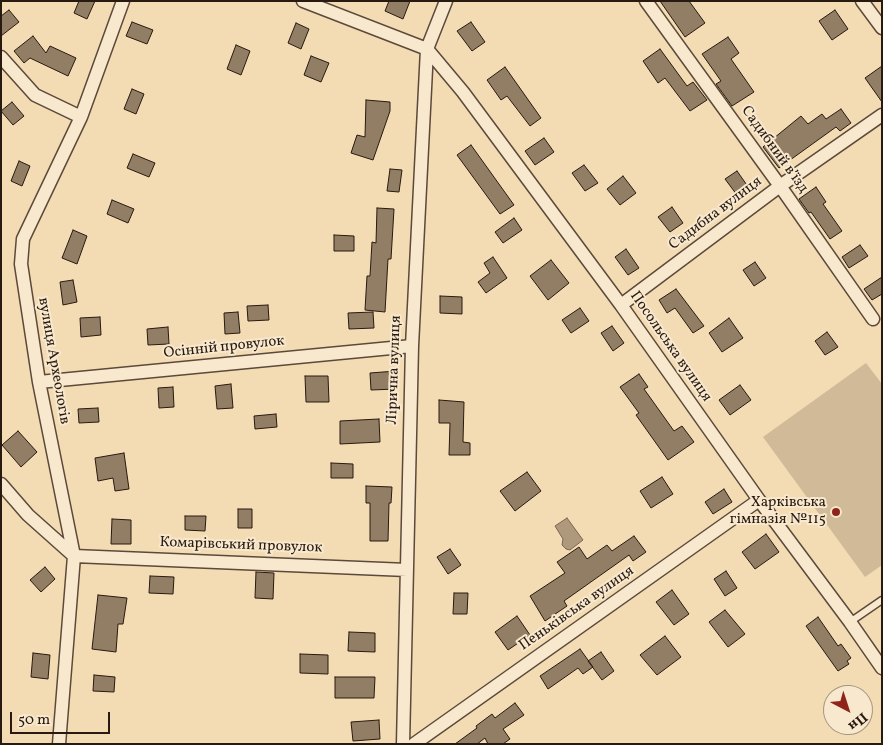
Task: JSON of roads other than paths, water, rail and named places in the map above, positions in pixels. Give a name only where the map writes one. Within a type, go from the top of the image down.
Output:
[{"type":"street","name":"вулиця Археологів","points":[[59,744],[74,556],[39,382],[21,264],[23,239],[80,117],[123,1]]},
{"type":"street","points":[[303,1],[427,49]]},
{"type":"street","name":"Лірична вулиця","points":[[404,744],[412,346],[427,49],[446,1]]},
{"type":"street","name":"Садибний в’їзд","points":[[646,1],[780,186],[872,319]]},
{"type":"street","points":[[862,1],[882,28]]},
{"type":"street","name":"Посольська вулиця","points":[[427,49],[463,92],[621,305],[759,500],[882,668]]},
{"type":"street","points":[[1,56],[35,95],[80,117]]},
{"type":"street","name":"Садибна вулиця","points":[[621,305],[780,186],[882,116]]},
{"type":"street","name":"Осінній провулок","points":[[39,382],[412,346]]},
{"type":"street","points":[[1,484],[28,515],[74,556]]},
{"type":"street","name":"Пеньківська вулиця","points":[[414,744],[759,500]]},
{"type":"street","name":"Комарівський провулок","points":[[74,556],[407,570]]},
{"type":"lane","points":[[850,622],[882,600]]},
{"type":"place","name":"Харківська гімназія №115","points":[[836,512]]}]
